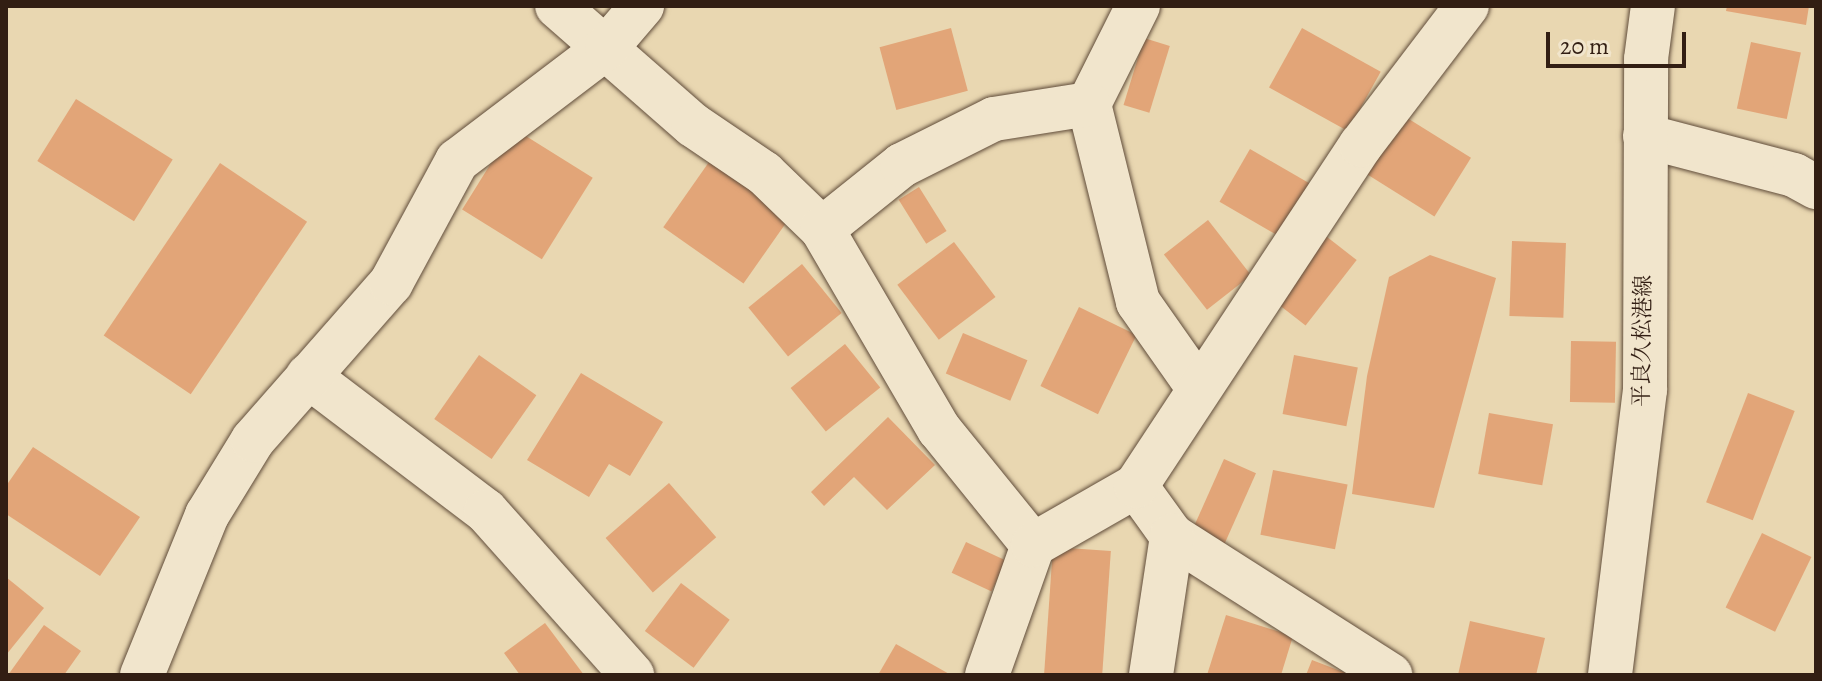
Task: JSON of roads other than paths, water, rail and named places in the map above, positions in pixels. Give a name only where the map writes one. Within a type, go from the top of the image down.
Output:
[{"type":"street","points":[[557,6],[693,125],[764,173],[822,229],[939,429],[1033,545]]},
{"type":"street","points":[[142,675],[207,515],[253,440],[391,283],[457,161],[607,47],[642,6]]},
{"type":"street","points":[[1138,6],[1089,104],[1138,302],[1197,386]]},
{"type":"street","points":[[987,675],[1033,545],[1136,486],[1197,386],[1361,145],[1467,6]]},
{"type":"street","name":"平良久松港線","points":[[1610,675],[1645,390],[1645,136],[1653,6]]},
{"type":"street","points":[[822,229],[902,165],[994,119],[1089,104]]},
{"type":"street","points":[[1645,136],[1794,175],[1816,187]]},
{"type":"street","points":[[308,376],[486,511],[632,675]]},
{"type":"street","points":[[1136,486],[1172,536],[1390,675]]},
{"type":"street","points":[[1151,675],[1172,536]]}]
